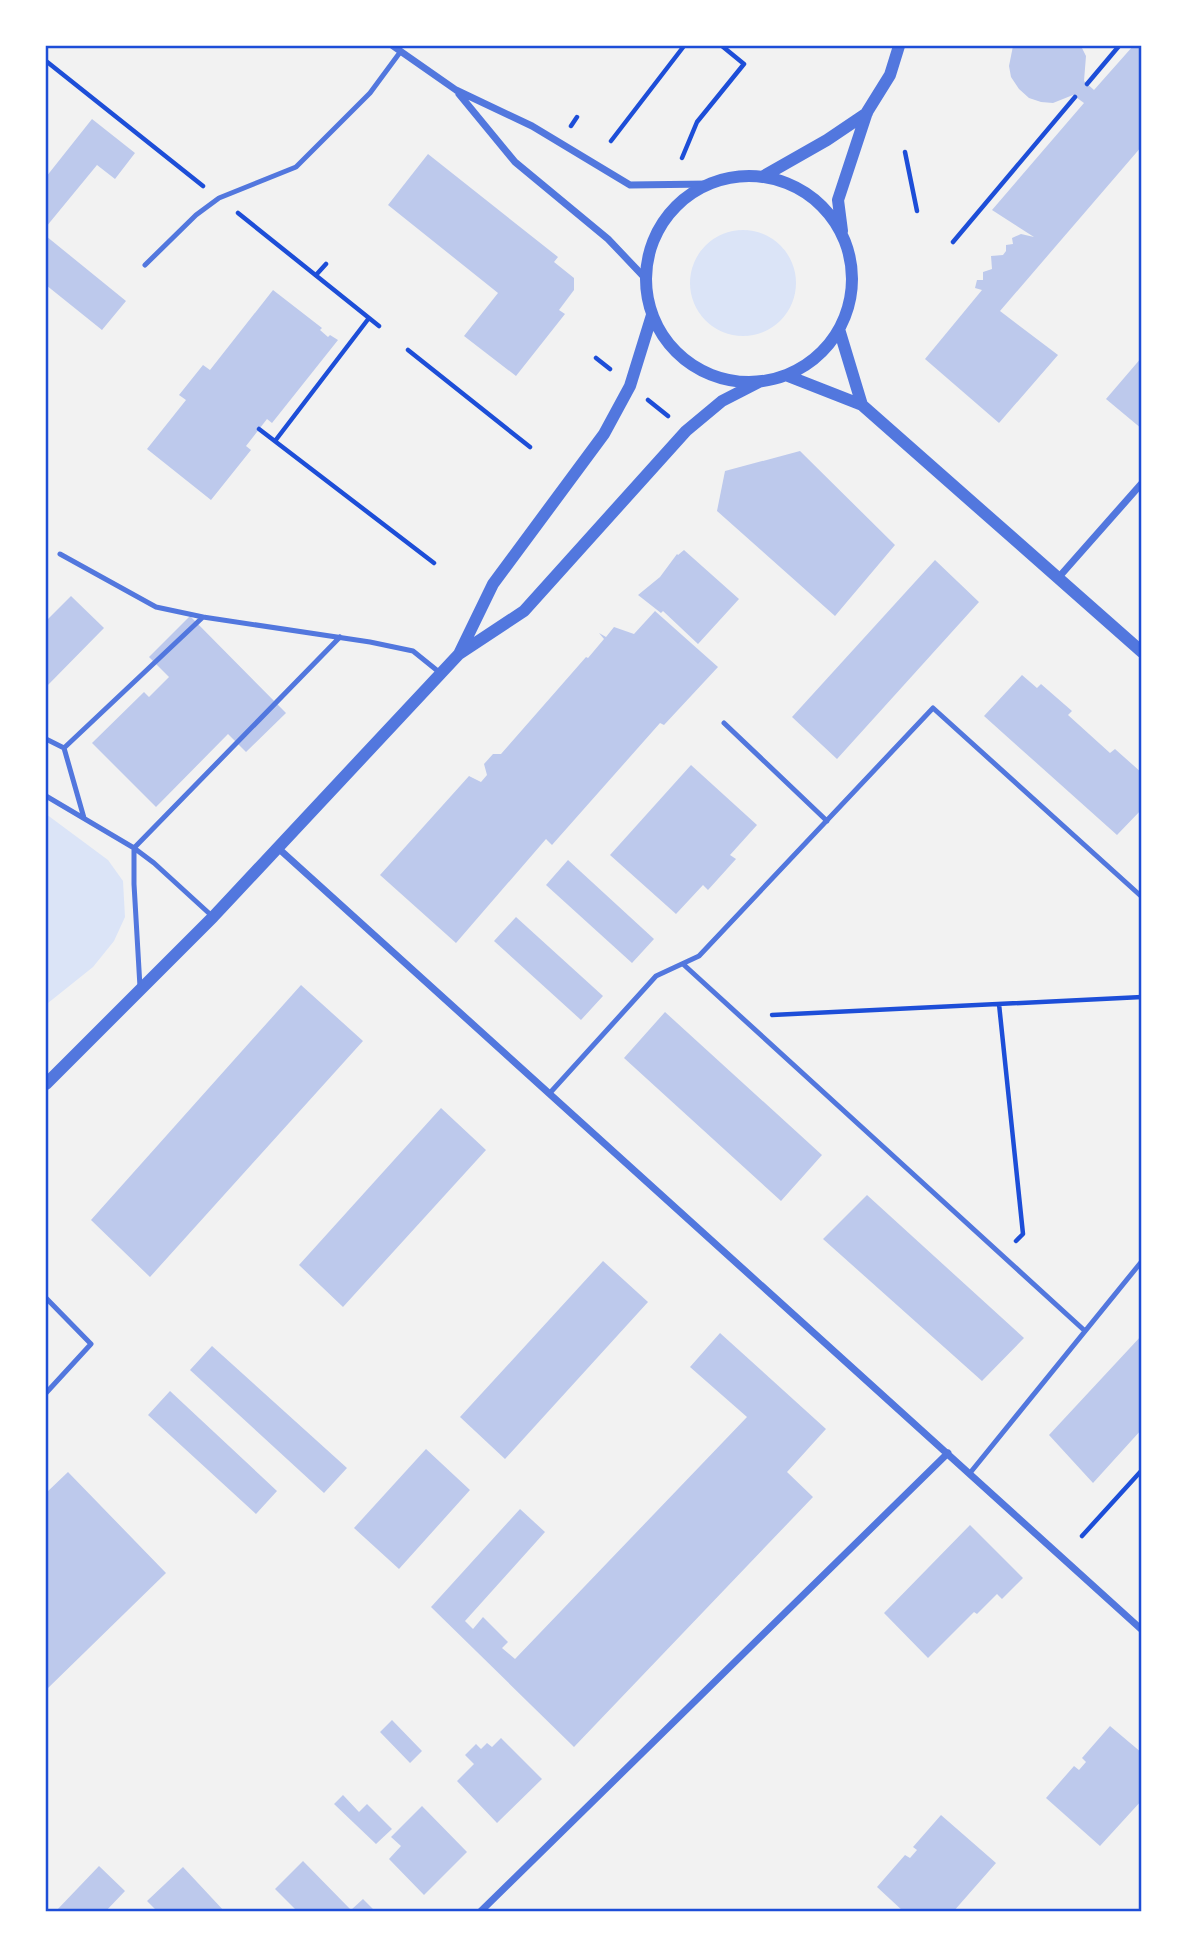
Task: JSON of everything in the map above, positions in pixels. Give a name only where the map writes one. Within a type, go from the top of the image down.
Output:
[{"type":"street","points":[[393,46],[456,90],[532,126],[630,185],[709,184]]},
{"type":"street","points":[[842,235],[825,209],[801,190],[782,181],[762,177],[735,177],[709,184],[675,207],[652,242],[646,279],[652,315],[671,347],[687,362],[706,374],[736,382],[759,382],[788,376],[802,369],[825,350],[848,310],[852,287],[851,264],[842,235],[838,200],[867,112],[890,75],[900,46]]},
{"type":"street","points":[[456,90],[515,162],[608,239],[646,279]]},
{"type":"street","points":[[762,177],[827,140],[867,112]]},
{"type":"street","points":[[46,1084],[213,917],[459,654],[493,584],[604,434],[630,386],[652,315]]},
{"type":"street","points":[[839,329],[862,405]]},
{"type":"street","points":[[788,376],[862,405],[1142,652]]},
{"type":"street","points":[[459,654],[524,611],[686,431],[722,401],[759,382]]},
{"type":"street","points":[[1059,577],[1142,483]]},
{"type":"street","points":[[278,848],[1142,1630]]},
{"type":"street","points":[[480,1912],[948,1453]]},
{"type":"lane","points":[[145,265],[195,215],[219,198],[296,167],[370,93],[401,51]]},
{"type":"lane","points":[[61,554],[156,607],[203,618],[340,637],[413,651],[442,674]]},
{"type":"lane","points":[[64,748],[203,618]]},
{"type":"lane","points":[[140,992],[134,848],[340,637]]},
{"type":"lane","points":[[549,1094],[656,976],[699,956],[933,708],[1142,897]]},
{"type":"lane","points":[[724,723],[827,821]]},
{"type":"lane","points":[[46,739],[64,748],[84,818]]},
{"type":"lane","points":[[46,796],[155,863],[213,917]]},
{"type":"lane","points":[[683,964],[1085,1331]]},
{"type":"lane","points":[[970,1473],[1142,1261]]},
{"type":"lane","points":[[46,1298],[91,1343],[46,1393]]},
{"type":"path","points":[[611,141],[684,46]]},
{"type":"path","points":[[682,158],[697,122],[744,64],[722,46]]},
{"type":"path","points":[[1087,83],[1119,46]]},
{"type":"path","points":[[953,242],[1075,97]]},
{"type":"path","points":[[905,152],[917,211]]},
{"type":"path","points":[[316,275],[326,264]]},
{"type":"path","points":[[275,441],[369,318]]},
{"type":"path","points":[[408,350],[530,447]]},
{"type":"path","points":[[640,394],[677,423]]},
{"type":"path","points":[[259,429],[434,563]]},
{"type":"path","points":[[741,1016],[1142,997]]},
{"type":"path","points":[[999,1004],[1023,1234],[1003,1255]]},
{"type":"path","points":[[1082,1535],[1142,1470]]},
{"type":"shaded area","points":[[743,230],[763,234],[780,246],[792,263],[796,283],[792,303],[780,320],[763,332],[743,336],[723,332],[706,320],[694,303],[690,283],[694,263],[706,246],[723,234]]},
{"type":"shaded area","points":[[46,814],[108,860],[123,881],[125,917],[114,941],[93,967],[48,1003],[46,1000]]},
{"type":"building","points":[[1013,46],[1081,46],[1086,56],[1084,81],[1094,90],[1133,46],[1142,46],[1142,146],[1000,311],[1058,355],[999,423],[925,359],[982,290],[975,288],[977,280],[983,280],[983,272],[992,269],[991,256],[1003,255],[1006,245],[1013,244],[1012,238],[1021,234],[1034,237],[992,210],[1084,103],[1073,95],[1053,103],[1029,98],[1011,77],[1009,66]]},
{"type":"building","points":[[92,119],[135,153],[115,179],[97,165],[46,227],[46,177]]},
{"type":"building","points":[[428,154],[558,257],[554,262],[574,278],[574,290],[559,310],[565,314],[516,376],[464,336],[498,293],[388,205]]},
{"type":"building","points":[[46,236],[126,301],[102,330],[46,285]]},
{"type":"building","points":[[273,290],[322,328],[320,330],[328,337],[330,335],[338,340],[272,423],[267,419],[246,446],[251,450],[211,500],[147,449],[186,400],[179,395],[203,365],[210,370]]},
{"type":"building","points":[[1142,357],[1142,429],[1106,399]]},
{"type":"building","points":[[800,451],[895,545],[835,616],[717,511],[725,471]]},
{"type":"building","points":[[684,550],[739,599],[698,644],[663,611],[661,613],[638,595],[660,577],[677,554]]},
{"type":"building","points":[[935,560],[979,602],[837,759],[792,717]]},
{"type":"building","points":[[71,596],[104,628],[46,687],[46,621]]},
{"type":"building","points":[[655,611],[718,667],[664,725],[660,723],[552,845],[546,839],[456,943],[380,875],[469,776],[481,782],[487,775],[484,764],[493,754],[501,754],[586,657],[588,658],[604,639],[599,633],[606,637],[614,627],[634,634]]},
{"type":"building","points":[[190,616],[286,713],[246,752],[228,734],[156,807],[92,743],[144,692],[149,697],[169,677],[149,657]]},
{"type":"building","points":[[1022,675],[1037,688],[1041,684],[1072,711],[1068,715],[1110,753],[1115,749],[1142,773],[1142,809],[1117,835],[984,716]]},
{"type":"building","points":[[691,765],[757,825],[730,855],[736,859],[708,890],[703,885],[676,914],[610,855]]},
{"type":"building","points":[[568,860],[654,939],[632,963],[546,885]]},
{"type":"building","points":[[516,917],[603,996],[581,1020],[494,941]]},
{"type":"building","points":[[301,985],[363,1041],[150,1277],[91,1220]]},
{"type":"building","points":[[665,1012],[822,1155],[781,1201],[624,1058]]},
{"type":"building","points":[[441,1108],[486,1150],[343,1307],[299,1265]]},
{"type":"building","points":[[867,1195],[1024,1338],[982,1381],[823,1239]]},
{"type":"building","points":[[603,1261],[648,1302],[505,1459],[460,1417]]},
{"type":"building","points":[[720,1333],[826,1429],[787,1472],[813,1497],[574,1747],[431,1607],[520,1509],[545,1532],[465,1621],[473,1629],[483,1617],[508,1642],[502,1648],[515,1659],[747,1417],[690,1367]]},
{"type":"building","points":[[1142,1335],[1142,1429],[1093,1483],[1049,1435]]},
{"type":"building","points":[[212,1346],[347,1468],[324,1493],[190,1370]]},
{"type":"building","points":[[170,1391],[277,1491],[256,1514],[148,1415]]},
{"type":"building","points":[[426,1449],[470,1490],[399,1569],[354,1528]]},
{"type":"building","points":[[68,1472],[166,1573],[46,1690],[46,1493]]},
{"type":"building","points":[[970,1525],[1023,1578],[1002,1599],[997,1594],[977,1614],[974,1612],[928,1658],[884,1613]]},
{"type":"building","points":[[392,1720],[422,1751],[410,1763],[380,1732]]},
{"type":"building","points":[[1110,1726],[1142,1753],[1142,1800],[1100,1846],[1046,1798],[1074,1766],[1079,1770],[1086,1762],[1082,1758]]},
{"type":"building","points":[[501,1738],[542,1779],[497,1823],[457,1781],[474,1764],[465,1755],[476,1744],[481,1749],[487,1743],[492,1747]]},
{"type":"building","points":[[343,1795],[359,1812],[367,1804],[392,1829],[376,1844],[334,1804]]},
{"type":"building","points":[[422,1806],[467,1852],[424,1895],[389,1859],[401,1846],[391,1837]]},
{"type":"building","points":[[941,1815],[996,1863],[953,1912],[904,1912],[877,1887],[905,1855],[910,1858],[917,1850],[913,1847]]},
{"type":"building","points":[[303,1861],[351,1910],[363,1899],[376,1912],[298,1912],[275,1889]]},
{"type":"building","points":[[99,1866],[125,1891],[105,1912],[55,1912]]},
{"type":"building","points":[[183,1867],[225,1912],[158,1912],[147,1901]]}]
